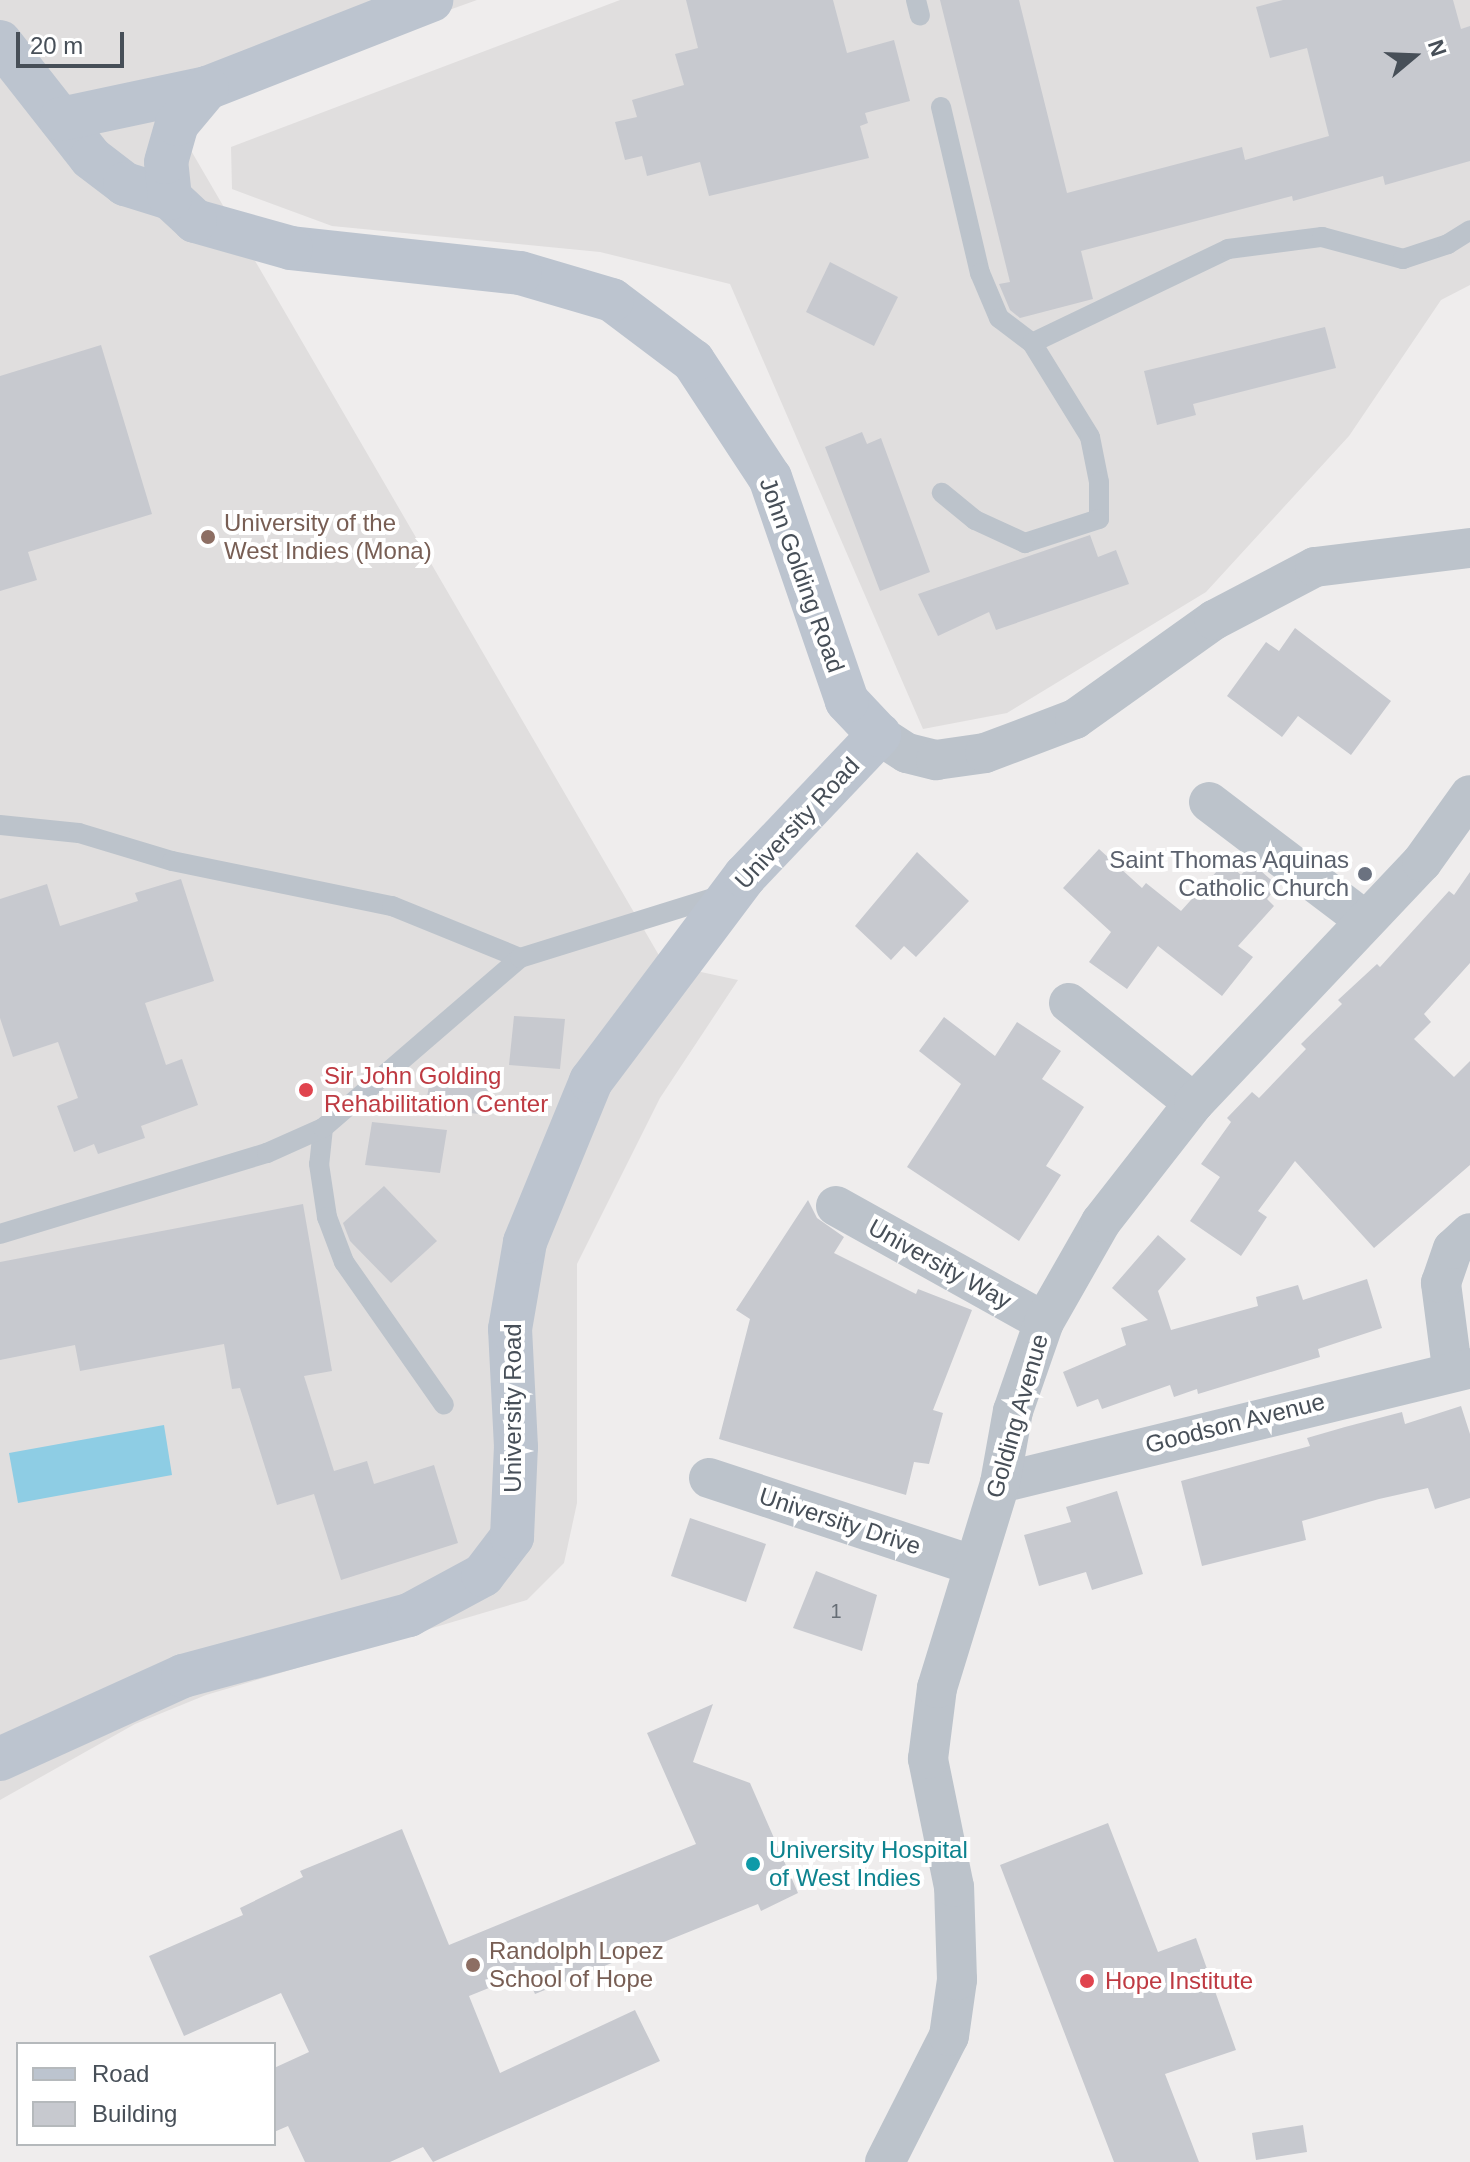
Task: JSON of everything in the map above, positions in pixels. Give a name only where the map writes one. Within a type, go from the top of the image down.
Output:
[{"type":"street","points":[[61,119],[207,88],[431,0]]},
{"type":"street","points":[[0,42],[91,158],[125,184],[170,198],[166,162],[177,124],[207,88]]},
{"type":"street","name":"John Golding Road","points":[[170,198],[195,221],[291,248],[520,273],[612,300],[682,352],[737,422],[770,478],[847,701],[879,735],[907,753],[936,760],[985,753],[1075,719],[1214,620],[1315,567],[1470,548]]},
{"type":"street","name":"University Road","points":[[0,1759],[183,1676],[409,1615],[483,1575],[512,1537],[516,1447],[510,1329],[525,1242],[591,1081],[734,891],[879,735]]},
{"type":"street","name":"Golding Avenue","points":[[885,2162],[949,2036],[957,1980],[954,1887],[928,1759],[937,1688],[972,1565],[1000,1483],[1013,1411],[1044,1322],[1101,1222],[1194,1103],[1363,919],[1422,862],[1470,795]]},
{"type":"street","points":[[1209,802],[1363,919]]},
{"type":"street","points":[[1069,1003],[1194,1103]]},
{"type":"street","name":"University Way","points":[[836,1206],[1044,1322]]},
{"type":"street","points":[[1461,1368],[1441,1283],[1453,1249],[1470,1233]]},
{"type":"street","name":"Goodson Avenue","points":[[1000,1483],[1461,1368]]},
{"type":"street","name":"University Drive","points":[[709,1478],[972,1565]]},
{"type":"lane","points":[[941,107],[980,273],[999,318],[1032,343],[1090,437],[1099,482],[1099,519],[1025,543],[975,520],[942,493]]},
{"type":"lane","points":[[1032,343],[1228,249],[1322,237],[1403,259],[1448,244],[1470,230]]},
{"type":"lane","points":[[0,825],[79,833],[172,861],[392,906],[520,958]]},
{"type":"lane","points":[[0,1234],[253,1158],[323,1128],[520,958],[734,891]]},
{"type":"lane","points":[[323,1128],[319,1164],[327,1217],[344,1262],[444,1405]]},
{"type":"shaded area","name":"University of the West Indies (Mona)","points":[[0,0],[477,0],[168,111],[664,964],[738,980],[660,1098],[577,1264],[577,1503],[564,1563],[527,1600],[206,1695],[135,1724],[0,1800]]},
{"type":"shaded area","points":[[620,0],[1470,0],[1470,285],[1441,300],[1349,436],[1206,592],[1007,713],[923,729],[730,284],[600,252],[332,226],[232,189],[231,147]]},
{"type":"water","points":[[164,1425],[172,1475],[18,1503],[9,1453]]},
{"type":"building","points":[[686,0],[833,0],[847,53],[894,40],[910,101],[865,113],[868,123],[860,126],[869,158],[709,196],[700,162],[647,176],[642,156],[625,160],[615,122],[637,117],[632,100],[684,85],[675,54],[698,48]]},
{"type":"building","points":[[940,0],[1019,0],[1067,193],[1242,147],[1245,160],[1329,136],[1307,48],[1270,58],[1256,7],[1283,0],[1453,0],[1461,29],[1470,26],[1470,161],[1385,185],[1383,176],[1293,201],[1292,196],[1081,251],[1093,299],[1020,318],[1010,310],[999,284],[1010,282]]},
{"type":"building","points":[[830,262],[898,297],[874,346],[806,312]]},
{"type":"building","points":[[1325,327],[1336,368],[1193,404],[1196,415],[1157,425],[1144,371]]},
{"type":"building","points":[[101,345],[152,514],[28,552],[37,580],[0,591],[0,376]]},
{"type":"building","points":[[862,432],[867,444],[881,438],[930,572],[880,591],[825,447]]},
{"type":"building","points":[[1090,535],[1098,557],[1116,550],[1129,584],[996,630],[989,612],[938,636],[918,594]]},
{"type":"building","points":[[1295,628],[1391,701],[1351,755],[1298,716],[1282,737],[1227,696],[1266,642],[1279,651]]},
{"type":"building","points":[[1099,849],[1142,888],[1146,883],[1181,911],[1226,861],[1241,875],[1252,863],[1278,886],[1267,899],[1274,906],[1238,946],[1253,957],[1222,996],[1158,946],[1127,989],[1089,962],[1111,932],[1063,888]]},
{"type":"building","points":[[917,852],[969,901],[916,957],[904,946],[891,960],[855,926]]},
{"type":"building","points":[[1470,872],[1470,963],[1424,1014],[1431,1022],[1414,1039],[1454,1077],[1470,1061],[1470,1165],[1374,1248],[1295,1161],[1258,1211],[1267,1217],[1241,1256],[1190,1221],[1220,1177],[1201,1164],[1231,1122],[1227,1118],[1252,1092],[1259,1098],[1306,1049],[1301,1044],[1342,1004],[1338,1000],[1377,964],[1380,967],[1449,891],[1454,895]]},
{"type":"building","points":[[181,879],[214,981],[145,1003],[166,1065],[182,1059],[198,1105],[141,1126],[145,1138],[98,1154],[94,1144],[74,1152],[57,1106],[78,1098],[58,1042],[13,1057],[0,1018],[0,899],[47,884],[60,926],[138,901],[135,893]]},
{"type":"building","points":[[514,1016],[565,1019],[560,1069],[509,1065]]},
{"type":"building","points":[[944,1017],[995,1056],[1017,1022],[1061,1051],[1042,1079],[1084,1107],[1046,1166],[1061,1175],[1019,1241],[907,1167],[961,1084],[919,1051]]},
{"type":"building","points":[[432,1069],[494,1078],[488,1115],[425,1108]]},
{"type":"building","points":[[372,1122],[447,1130],[440,1173],[365,1165]]},
{"type":"building","points":[[384,1186],[437,1241],[391,1283],[350,1241],[343,1223]]},
{"type":"building","points":[[808,1200],[817,1218],[844,1237],[834,1253],[916,1294],[918,1289],[972,1310],[933,1410],[943,1413],[929,1464],[914,1462],[906,1495],[719,1439],[750,1319],[736,1310]]},
{"type":"building","points":[[303,1204],[332,1371],[304,1376],[334,1471],[367,1461],[374,1484],[434,1465],[458,1543],[341,1580],[314,1494],[277,1505],[240,1388],[232,1389],[224,1344],[80,1371],[75,1345],[0,1360],[0,1262]]},
{"type":"building","points":[[1158,1235],[1186,1259],[1158,1291],[1171,1330],[1258,1306],[1256,1297],[1298,1285],[1303,1300],[1367,1279],[1382,1328],[1318,1349],[1320,1357],[1198,1394],[1197,1389],[1174,1397],[1170,1385],[1102,1409],[1098,1399],[1077,1407],[1063,1372],[1126,1345],[1121,1328],[1148,1320],[1112,1288]]},
{"type":"building","points":[[1461,1406],[1470,1434],[1470,1498],[1435,1509],[1428,1488],[1379,1499],[1302,1521],[1306,1540],[1202,1566],[1181,1481],[1310,1446],[1307,1438],[1345,1427],[1402,1412],[1405,1424]]},
{"type":"building","points":[[1117,1491],[1143,1574],[1092,1590],[1086,1572],[1039,1586],[1024,1535],[1071,1522],[1066,1507]]},
{"type":"building","points":[[690,1518],[766,1544],[746,1602],[671,1576]]},
{"type":"building","points":[[816,1571],[877,1595],[862,1651],[793,1628]]},
{"type":"building","points":[[713,1704],[693,1762],[750,1783],[798,1893],[761,1911],[758,1904],[535,1994],[526,1973],[469,1996],[500,2073],[635,2010],[660,2061],[433,2162],[423,2147],[390,2162],[305,2162],[288,2126],[276,2131],[276,2067],[309,2052],[281,1993],[184,2036],[149,1956],[243,1915],[240,1908],[303,1877],[300,1871],[402,1829],[449,1945],[696,1844],[647,1733]]},
{"type":"building","name":"Hope Institute","points":[[1108,1823],[1158,1952],[1196,1938],[1236,2050],[1165,2074],[1199,2162],[1114,2162],[1000,1865]]},
{"type":"building","points":[[1303,2125],[1307,2152],[1256,2160],[1252,2133]]},
{"type":"place","name":"University of the West Indies (Mona)","points":[[208,537]]},
{"type":"place","name":"Saint Thomas Aquinas Catholic Church","points":[[1365,874]]},
{"type":"place","name":"Sir John Golding Rehabilitation Center","points":[[306,1090]]},
{"type":"place","name":"University Hospital of West Indies","points":[[753,1864]]},
{"type":"place","name":"Randolph Lopez School of Hope","points":[[473,1965]]},
{"type":"place","name":"Hope Institute","points":[[1087,1981]]}]
